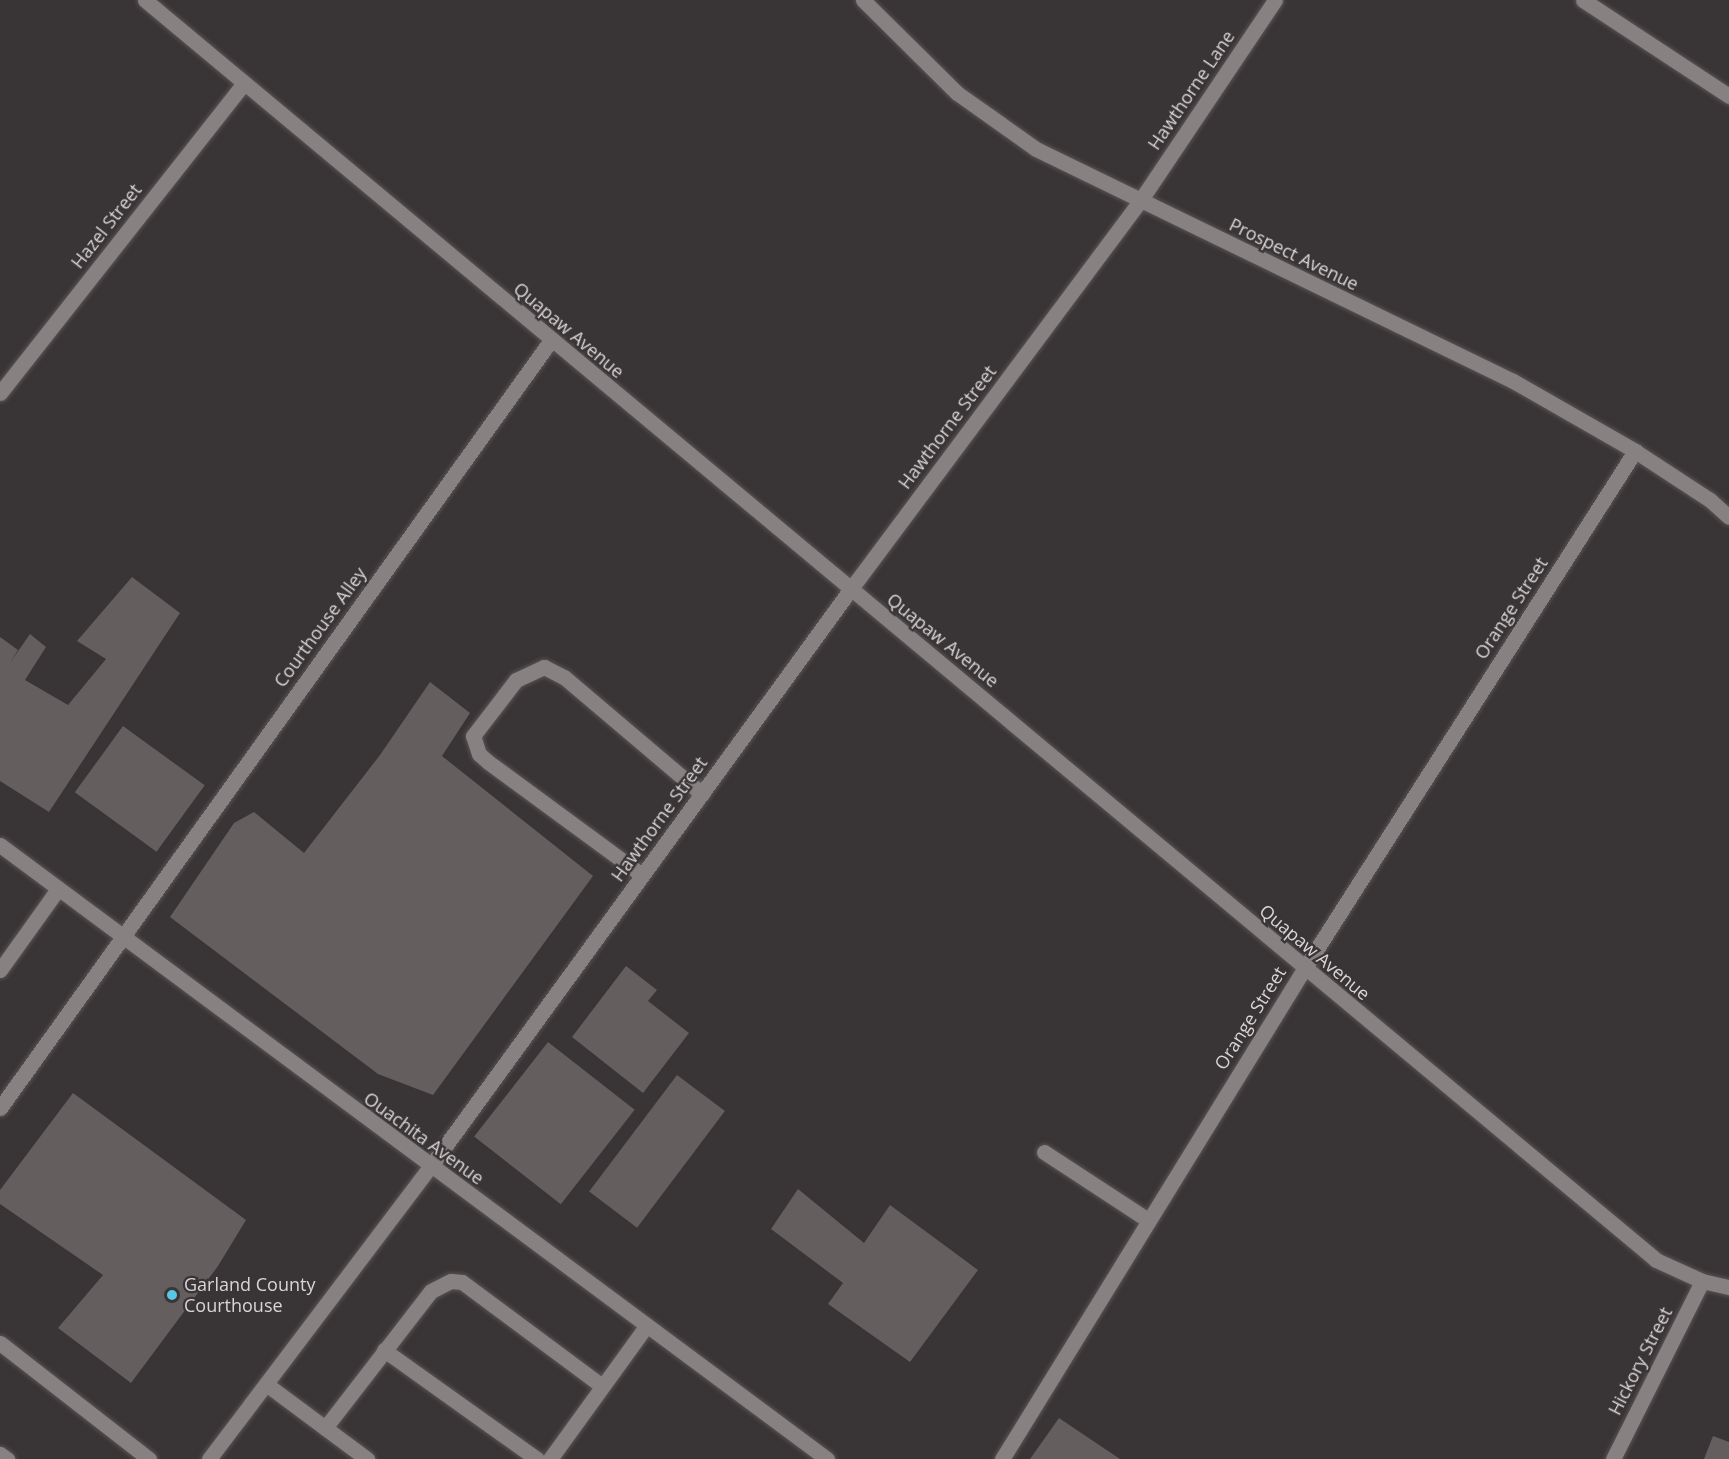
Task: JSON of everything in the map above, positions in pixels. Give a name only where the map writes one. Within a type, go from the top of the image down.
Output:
[{"type":"street","name":"Quapaw Avenue","points":[[145,0],[850,590],[1044,747],[1304,969],[1656,1260],[1702,1281],[1729,1287]]},
{"type":"street","name":"Prospect Avenue","points":[[863,0],[957,93],[1036,148],[1140,201],[1513,381],[1635,451],[1710,500],[1729,517]]},
{"type":"street","name":"Hawthorne Lane","points":[[1140,201],[1275,0]]},
{"type":"street","points":[[1582,0],[1729,96]]},
{"type":"street","name":"Hazel Street","points":[[0,393],[243,84]]},
{"type":"street","name":"Hawthorne Street","points":[[209,1459],[430,1167],[850,590],[1140,201]]},
{"type":"street","name":"Courthouse Alley","points":[[0,1108],[551,340]]},
{"type":"street","name":"Orange Street","points":[[1002,1459],[1304,969],[1635,451]]},
{"type":"street","points":[[642,875],[488,762],[479,754],[473,736],[516,680],[544,667],[564,677],[702,794]]},
{"type":"street","name":"Ouachita Avenue","points":[[0,845],[121,938],[827,1459]]},
{"type":"street","points":[[0,970],[58,889]]},
{"type":"street","points":[[1044,1152],[1148,1220]]},
{"type":"street","name":"Hickory Street","points":[[1613,1459],[1702,1281]]},
{"type":"street","points":[[325,1428],[431,1291],[441,1284],[462,1282],[602,1386]]},
{"type":"street","points":[[550,1459],[647,1325]]},
{"type":"street","points":[[0,1343],[149,1459]]},
{"type":"street","points":[[384,1350],[537,1459]]},
{"type":"street","points":[[266,1384],[367,1459]]},
{"type":"street","points":[[0,1454],[7,1459]]},
{"type":"building","points":[[132,577],[180,613],[49,812],[0,781],[0,637],[18,650],[9,664],[30,634],[46,647],[25,680],[68,705],[106,659],[77,641]]},
{"type":"building","points":[[430,682],[470,713],[442,756],[593,876],[433,1095],[378,1074],[170,917],[234,823],[254,812],[304,853],[380,755]]},
{"type":"building","points":[[123,726],[205,785],[157,852],[75,792]]},
{"type":"building","points":[[626,966],[657,990],[648,1001],[689,1033],[643,1093],[572,1037]]},
{"type":"building","points":[[548,1042],[635,1110],[561,1204],[474,1137]]},
{"type":"building","points":[[677,1075],[725,1111],[637,1228],[589,1192]]},
{"type":"building","points":[[73,1093],[246,1220],[218,1266],[131,1383],[58,1328],[103,1275],[0,1204],[0,1190]]},
{"type":"building","points":[[798,1189],[864,1243],[890,1205],[978,1270],[910,1362],[828,1304],[843,1283],[771,1229]]},
{"type":"building","points":[[1059,1418],[1120,1459],[1030,1459]]},
{"type":"building","points":[[1713,1436],[1729,1442],[1729,1459],[1704,1459]]},
{"type":"place","name":"Garland County Courthouse","points":[[172,1295]]}]
